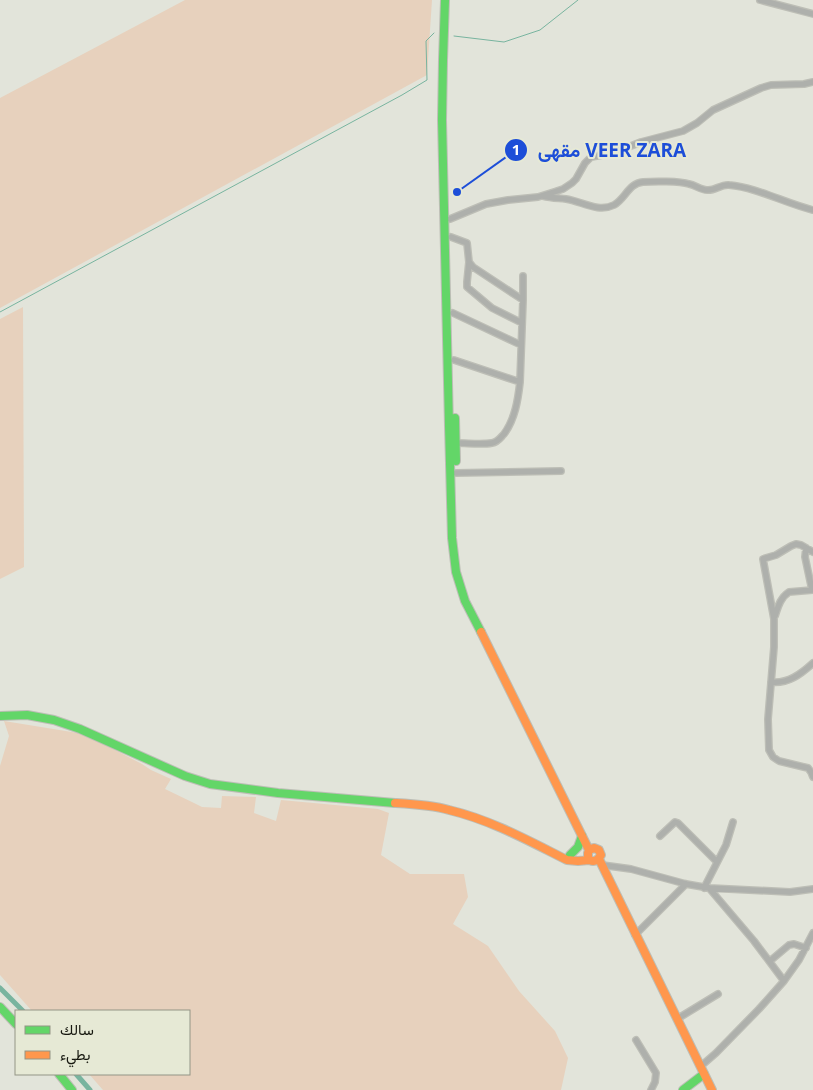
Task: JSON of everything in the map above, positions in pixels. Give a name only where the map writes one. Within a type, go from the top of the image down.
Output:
[{"type":"main road","points":[[445,0],[442,37],[443,178],[452,538],[456,572],[465,601],[582,836],[593,857],[606,875],[712,1090]]},
{"type":"main road","points":[[451,0],[448,51],[450,219],[456,506],[462,571],[471,598],[593,857]]},
{"type":"main road","points":[[0,716],[27,716],[67,724],[91,733],[170,770],[196,780],[224,787],[429,806],[469,815],[498,826],[572,861],[593,857]]},
{"type":"main road","points":[[570,855],[578,847],[582,836]]},
{"type":"main road","points":[[560,856],[593,857]]},
{"type":"main road","points":[[0,1006],[15,1023]]},
{"type":"main road","points":[[685,1089],[704,1074]]},
{"type":"main road","points":[[60,1075],[72,1090]]},
{"type":"street","points":[[760,0],[813,14]]},
{"type":"street","points":[[450,219],[486,204],[543,196],[563,189],[576,179],[585,163],[591,157],[613,153],[635,144],[683,131],[713,110],[761,88],[771,85],[813,82]]},
{"type":"street","points":[[543,196],[609,207],[616,204],[634,185],[643,182],[685,183],[710,190],[726,185],[756,190],[813,210]]},
{"type":"street","points":[[451,236],[467,243],[469,262],[467,287],[492,308],[522,323]]},
{"type":"street","points":[[469,262],[473,267],[523,300]]},
{"type":"street","points":[[456,443],[491,444],[498,440],[509,427],[512,420],[520,382],[523,276]]},
{"type":"street","points":[[453,313],[521,345]]},
{"type":"street","points":[[454,360],[520,382]]},
{"type":"street","points":[[456,473],[561,471]]},
{"type":"street","points":[[813,552],[796,544],[771,558],[763,559],[774,619],[774,647],[768,719],[769,752],[780,761],[808,768],[813,778]]},
{"type":"street","points":[[774,619],[779,604],[786,594],[789,592],[813,590],[805,557],[806,548]]},
{"type":"street","points":[[771,682],[785,682],[813,663]]},
{"type":"street","points":[[707,888],[734,822]]},
{"type":"street","points":[[660,836],[672,824],[678,823],[717,862]]},
{"type":"street","points":[[593,857],[686,884],[707,888],[790,892],[813,890]]},
{"type":"street","points":[[635,935],[686,884]]},
{"type":"street","points":[[707,888],[770,961],[784,981]]},
{"type":"street","points":[[701,1066],[760,1009],[784,981],[806,948],[813,933]]},
{"type":"street","points":[[770,961],[794,944],[806,948]]},
{"type":"street","points":[[676,1019],[718,994]]},
{"type":"street","points":[[636,1040],[656,1073],[655,1082],[651,1090]]},
{"type":"shaded area","points":[[185,0],[432,0],[427,75],[0,308],[0,98]]},
{"type":"shaded area","points":[[23,307],[24,567],[0,579],[0,319]]},
{"type":"shaded area","points":[[4,721],[84,734],[171,779],[165,789],[202,807],[221,808],[222,796],[256,797],[254,813],[276,821],[281,800],[378,809],[389,813],[381,855],[410,874],[464,874],[468,897],[453,924],[488,946],[519,991],[555,1031],[568,1058],[561,1090],[103,1090],[90,1075],[190,1075],[190,1010],[31,1010],[0,975],[0,766],[9,736]]},
{"type":"waterway","points":[[454,36],[504,42],[540,30],[578,0]]},
{"type":"waterway","points":[[0,312],[427,80],[426,41],[434,33]]},
{"type":"waterway","points":[[0,988],[22,1010]]},
{"type":"waterway","points":[[77,1075],[90,1090]]},
{"type":"traffic: fast","points":[[445,0],[442,120],[452,538],[456,572],[465,601],[481,632]]},
{"type":"traffic: fast","points":[[455,418],[456,461]]},
{"type":"traffic: fast","points":[[0,716],[27,715],[54,720],[80,729],[185,776],[210,784],[278,793],[395,803]]},
{"type":"traffic: fast","points":[[570,855],[578,847],[582,836]]},
{"type":"traffic: fast","points":[[0,1007],[15,1023]]},
{"type":"traffic: fast","points":[[683,1090],[704,1074]]},
{"type":"traffic: fast","points":[[60,1075],[72,1090]]},
{"type":"traffic: slow","points":[[481,632],[589,850],[588,858],[595,861],[601,855],[599,850],[594,848],[589,850]]},
{"type":"traffic: slow","points":[[395,803],[436,807],[465,814],[509,832],[567,860],[589,860]]},
{"type":"traffic: slow","points":[[599,859],[712,1090]]},
{"type":"place","name":"مقهى VEER ZARA","points":[[457,192]]}]
